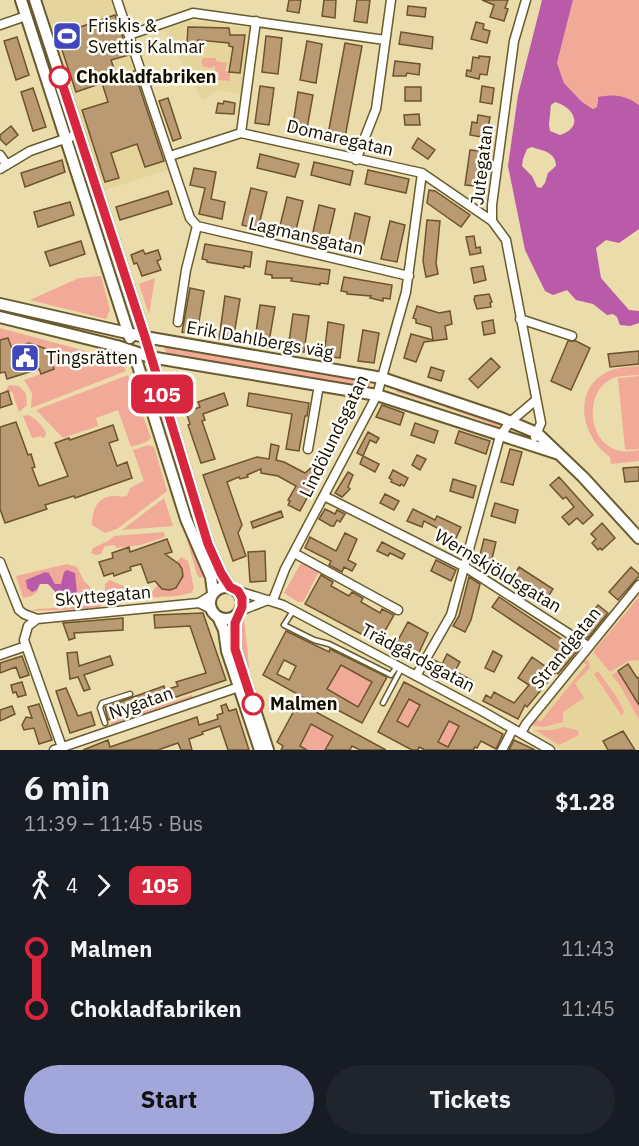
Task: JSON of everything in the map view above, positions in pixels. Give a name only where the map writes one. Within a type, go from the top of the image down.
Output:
[{"type":"main road","points":[[21,0],[186,519],[211,577],[210,603],[224,630],[227,651],[260,750]]},
{"type":"main road","points":[[35,0],[145,337],[208,544],[221,573],[242,598],[235,623],[235,649],[268,750]]},
{"type":"main road","name":"Erik Dahlbergs väg","points":[[0,304],[128,334],[382,378],[537,433],[560,454]]},
{"type":"main road","name":"Erik Dahlbergs väg","points":[[0,317],[117,346],[150,357],[377,395],[560,454]]},
{"type":"main road","points":[[560,454],[639,538]]},
{"type":"main road","points":[[212,594],[222,587],[234,589]]},
{"type":"main road","points":[[214,613],[231,619],[239,613]]},
{"type":"street","points":[[117,0],[190,218],[196,226],[178,322]]},
{"type":"street","points":[[356,160],[376,109],[391,0]]},
{"type":"street","name":"Jutegatan","points":[[526,0],[514,41],[492,205],[492,221],[506,240],[541,423],[537,433]]},
{"type":"street","points":[[129,35],[193,12],[385,40]]},
{"type":"street","points":[[0,25],[26,16]]},
{"type":"street","points":[[170,156],[241,133],[256,21]]},
{"type":"street","name":"Domaregatan","points":[[241,133],[422,173],[492,221]]},
{"type":"street","points":[[0,155],[4,167],[30,151],[79,134]]},
{"type":"street","name":"Lindölundsgatan","points":[[271,600],[377,395],[409,276],[422,173]]},
{"type":"street","name":"Lagmansgatan","points":[[196,226],[409,276]]},
{"type":"street","points":[[520,319],[572,336]]},
{"type":"street","points":[[308,449],[319,385]]},
{"type":"street","points":[[416,676],[451,615],[500,436],[510,422],[536,400]]},
{"type":"street","points":[[530,445],[537,433]]},
{"type":"street","name":"Wernskjöldsgatan","points":[[324,496],[465,567],[588,646]]},
{"type":"street","points":[[294,553],[398,610]]},
{"type":"street","points":[[0,562],[19,610],[37,619]]},
{"type":"street","name":"Strandgatan","points":[[502,750],[517,731],[526,724],[639,585]]},
{"type":"street","name":"Trädgårdsgatan","points":[[234,589],[271,600],[294,611],[550,750]]},
{"type":"street","name":"Skyttegatan","points":[[25,643],[28,627],[37,619],[199,603],[212,594]]},
{"type":"street","points":[[239,613],[271,600]]},
{"type":"street","points":[[199,603],[214,613]]},
{"type":"street","points":[[0,656],[25,643],[60,749]]},
{"type":"street","name":"Nygatan","points":[[60,749],[239,687]]},
{"type":"lane","points":[[294,611],[284,625],[314,640],[329,644],[385,673],[391,675],[399,667]]},
{"type":"lane","points":[[383,703],[399,667]]},
{"type":"lane","points":[[105,723],[100,708],[102,703],[130,694]]},
{"type":"shaded area","points":[[43,0],[111,0],[170,169],[102,191]]},
{"type":"shaded area","points":[[542,0],[573,0],[557,63],[564,83],[582,102],[593,109],[597,107],[598,97],[620,96],[639,105],[639,229],[619,243],[606,240],[596,248],[601,278],[629,310],[639,311],[639,323],[630,326],[620,325],[613,314],[607,315],[593,304],[576,300],[567,290],[553,295],[545,291],[525,250],[508,166],[518,95]],"holes":[[[555,102],[568,109],[574,118],[572,128],[560,135],[550,131],[551,105]],[[532,147],[548,153],[555,161],[556,166],[548,173],[541,188],[537,187],[532,176],[522,166],[527,149]]]},
{"type":"shaded area","points":[[573,0],[639,0],[639,105],[624,97],[609,96],[597,99],[597,107],[593,109],[582,102],[564,83],[557,63]]},
{"type":"shaded area","points":[[202,21],[249,28],[252,33],[243,94],[218,90],[202,100],[164,30],[188,22]]},
{"type":"shaded area","points":[[203,58],[216,58],[216,61],[227,63],[225,71],[230,72],[230,81],[218,80],[219,72],[215,71],[215,66],[210,68],[203,66],[201,62]]},
{"type":"shaded area","points":[[101,276],[110,310],[106,319],[30,300],[79,278]]},
{"type":"shaded area","points":[[155,278],[149,314],[139,284]]},
{"type":"shaded area","points":[[0,328],[112,358],[126,371],[31,408],[32,393],[24,380],[54,369],[47,349],[29,343],[12,349],[8,338],[0,340]]},
{"type":"shaded area","points":[[164,347],[371,380],[369,388],[167,354]]},
{"type":"shaded area","points":[[639,366],[639,375],[611,379],[596,395],[593,418],[601,439],[609,447],[620,451],[639,450],[639,461],[611,464],[610,457],[600,449],[587,427],[584,414],[588,390],[607,372],[618,368]]},
{"type":"shaded area","points":[[128,375],[151,438],[146,442],[131,447],[118,410],[96,418],[98,426],[63,438],[36,410]]},
{"type":"shaded area","points":[[639,376],[639,449],[625,450],[618,378]]},
{"type":"shaded area","points":[[145,377],[147,377],[199,533],[217,572],[213,574],[192,523]]},
{"type":"shaded area","points":[[9,385],[19,386],[26,394],[27,405],[19,412],[12,392],[5,392]]},
{"type":"shaded area","points":[[397,386],[506,421],[497,428],[486,428],[489,423],[396,392]]},
{"type":"shaded area","points":[[28,415],[36,420],[46,432],[45,437],[32,438],[23,416]]},
{"type":"shaded area","points":[[148,445],[154,447],[167,491],[117,529],[105,533],[92,525],[96,506],[107,497],[127,496],[130,488],[144,481],[133,450]]},
{"type":"shaded area","points":[[164,498],[173,526],[122,530]]},
{"type":"shaded area","points":[[181,519],[207,576],[200,578],[197,575]]},
{"type":"shaded area","points":[[164,532],[165,537],[140,545],[116,548],[115,545],[105,546],[101,554],[91,553],[93,548],[114,536]]},
{"type":"shaded area","points":[[181,557],[188,561],[194,588],[191,593],[109,600],[105,592],[105,584],[110,580],[132,592],[140,590],[146,593],[152,592],[158,584],[169,590],[174,588],[181,580],[181,568],[176,562]]},
{"type":"shaded area","points":[[302,561],[320,570],[303,602],[298,602],[284,593]]},
{"type":"shaded area","points":[[67,564],[77,567],[84,581],[93,590],[77,593],[75,581],[64,578],[61,584],[55,584],[50,574],[45,572],[26,580],[35,591],[38,591],[32,596],[23,598],[16,576]]},
{"type":"shaded area","points":[[67,570],[75,573],[77,593],[71,598],[61,598],[48,584],[40,584],[37,590],[32,592],[27,588],[26,580],[45,572],[49,573],[55,584],[61,584],[64,572]]},
{"type":"shaded area","points":[[639,585],[639,750],[561,750],[534,733],[533,728],[526,724]]},
{"type":"shaded area","points":[[639,597],[639,660],[628,661],[610,672],[593,652]]},
{"type":"shaded area","points":[[102,605],[99,609],[29,611],[38,609]]},
{"type":"shaded area","points":[[250,610],[244,618],[249,667],[247,671],[240,650],[239,636],[243,614]]},
{"type":"shaded area","points":[[588,660],[590,668],[575,683],[584,698],[563,712],[563,722],[543,727],[532,725],[535,720],[541,721],[587,664],[583,663],[584,661]]},
{"type":"shaded area","points":[[341,665],[372,683],[358,707],[327,689]]},
{"type":"shaded area","points":[[598,671],[624,711],[622,716],[594,674]]},
{"type":"shaded area","points":[[618,671],[639,705],[639,720],[612,675]]},
{"type":"shaded area","points":[[192,695],[193,698],[109,726],[112,722]]},
{"type":"shaded area","points":[[409,699],[431,710],[428,716],[417,710],[411,722],[420,733],[397,721]]},
{"type":"shaded area","points":[[449,721],[459,726],[448,747],[438,742]]},
{"type":"shaded area","points":[[311,724],[333,736],[325,750],[307,750],[300,746]]},
{"type":"shaded area","points":[[564,727],[578,730],[579,735],[559,745],[535,730],[553,730]]},
{"type":"building","points":[[289,0],[301,0],[299,13],[287,11]]},
{"type":"building","points":[[324,0],[336,0],[335,18],[322,16]]},
{"type":"building","points":[[357,0],[370,0],[367,23],[354,21]]},
{"type":"building","points":[[482,0],[508,0],[504,21],[490,17],[494,5]]},
{"type":"building","points":[[408,6],[426,8],[425,17],[407,15]]},
{"type":"building","points":[[115,15],[129,55],[111,60],[117,77],[134,71],[164,161],[145,167],[137,144],[111,153],[119,178],[105,182],[82,110],[108,102],[102,83],[76,92],[57,35]]},
{"type":"building","points":[[476,22],[484,24],[483,29],[490,31],[487,43],[471,39]]},
{"type":"building","points":[[188,27],[229,28],[230,35],[245,35],[240,73],[229,72],[233,47],[229,46],[229,43],[198,40],[197,44],[187,43]]},
{"type":"building","points":[[401,32],[433,37],[432,49],[399,44]]},
{"type":"building","points":[[266,36],[282,38],[278,74],[262,72]]},
{"type":"building","points":[[17,37],[29,75],[16,80],[4,41]]},
{"type":"building","points":[[307,41],[322,44],[316,83],[300,80]]},
{"type":"building","points":[[345,43],[362,46],[344,143],[327,140]]},
{"type":"building","points":[[479,56],[490,57],[487,75],[480,74],[479,79],[466,76],[467,70],[471,71],[473,57],[479,58]]},
{"type":"building","points":[[395,61],[420,64],[419,75],[407,73],[406,76],[393,76]]},
{"type":"building","points":[[260,86],[274,88],[269,125],[255,123]]},
{"type":"building","points":[[482,86],[494,88],[492,104],[480,102]]},
{"type":"building","points":[[405,87],[421,87],[421,101],[405,101]]},
{"type":"building","points":[[33,88],[46,127],[33,131],[21,92]]},
{"type":"building","points":[[298,92],[313,95],[306,134],[292,131]]},
{"type":"building","points":[[168,98],[181,138],[173,141],[159,101]]},
{"type":"building","points":[[224,101],[235,103],[234,114],[216,113],[218,103],[223,104]]},
{"type":"building","points":[[419,114],[420,125],[405,125],[404,115]]},
{"type":"building","points":[[478,115],[490,117],[487,134],[482,133],[482,137],[470,135],[472,122],[477,123]]},
{"type":"building","points":[[11,126],[18,135],[6,145],[0,139],[0,135]]},
{"type":"building","points":[[418,138],[435,150],[428,159],[412,148]]},
{"type":"building","points":[[470,150],[489,152],[484,187],[465,185]]},
{"type":"building","points":[[260,154],[299,164],[295,177],[257,168]]},
{"type":"building","points":[[62,160],[65,172],[25,187],[21,173]]},
{"type":"building","points":[[314,162],[353,171],[350,185],[311,175]]},
{"type":"building","points":[[194,168],[216,172],[211,199],[225,202],[222,219],[199,214],[205,188],[190,185]]},
{"type":"building","points":[[368,170],[409,179],[406,193],[365,184]]},
{"type":"building","points":[[251,188],[267,192],[258,229],[242,225]]},
{"type":"building","points":[[429,190],[435,191],[470,215],[461,227],[427,203]]},
{"type":"building","points":[[168,191],[172,204],[120,220],[116,207]]},
{"type":"building","points":[[287,197],[303,201],[294,238],[278,234]]},
{"type":"building","points":[[70,202],[74,215],[38,227],[34,212]]},
{"type":"building","points":[[319,205],[335,209],[327,244],[311,241]]},
{"type":"building","points":[[355,213],[370,217],[362,253],[347,250]]},
{"type":"building","points":[[427,220],[440,221],[436,263],[438,274],[426,277],[423,261]]},
{"type":"building","points":[[390,221],[405,225],[397,262],[381,259]]},
{"type":"building","points":[[474,236],[476,248],[480,247],[481,253],[470,255],[466,237]]},
{"type":"building","points":[[81,241],[85,254],[50,266],[45,252]]},
{"type":"building","points":[[205,244],[252,252],[250,267],[207,262],[202,259]]},
{"type":"building","points":[[143,250],[145,254],[158,250],[161,259],[157,261],[161,270],[142,276],[131,255]]},
{"type":"building","points":[[267,261],[330,270],[328,284],[291,281],[292,278],[272,278],[272,275],[265,274]]},
{"type":"building","points":[[483,266],[486,280],[474,283],[471,268]]},
{"type":"building","points":[[344,277],[392,285],[390,299],[383,298],[383,301],[370,298],[371,296],[347,294],[341,291]]},
{"type":"building","points":[[190,288],[204,291],[197,334],[182,332]]},
{"type":"building","points":[[489,294],[491,307],[477,309],[475,296]]},
{"type":"building","points":[[225,296],[240,299],[233,341],[219,339]]},
{"type":"building","points":[[260,305],[275,307],[268,348],[254,346]]},
{"type":"building","points":[[417,306],[439,313],[450,311],[452,324],[445,326],[447,339],[424,342],[416,362],[404,358],[411,334],[433,340],[431,327],[416,323],[416,319],[413,318]]},
{"type":"building","points":[[293,314],[309,316],[304,352],[288,349]]},
{"type":"building","points":[[493,320],[495,333],[484,335],[482,322]]},
{"type":"building","points":[[328,322],[344,325],[340,358],[324,356]]},
{"type":"building","points":[[363,330],[379,333],[374,363],[358,361]]},
{"type":"building","name":"Tingsrätten","points":[[8,338],[12,349],[29,343],[47,349],[54,369],[41,374],[39,369],[7,379],[5,372],[0,373],[0,340]]},
{"type":"building","points":[[568,341],[576,341],[590,348],[571,390],[551,381]]},
{"type":"building","points":[[639,351],[639,364],[610,367],[608,354]]},
{"type":"building","points":[[491,358],[500,367],[478,388],[469,379]]},
{"type":"building","points":[[431,367],[444,371],[441,381],[428,377]]},
{"type":"building","name":"Tingsrätten","points":[[8,391],[12,404],[0,408],[0,394]]},
{"type":"building","points":[[224,393],[228,405],[203,414],[205,420],[202,421],[215,459],[201,463],[186,412],[200,407],[198,402]]},
{"type":"building","points":[[249,393],[309,403],[299,451],[286,449],[292,414],[247,406]]},
{"type":"building","points":[[382,405],[404,413],[400,425],[376,417]]},
{"type":"building","points":[[16,422],[28,455],[31,454],[35,467],[32,468],[39,486],[68,476],[55,443],[113,425],[118,440],[109,443],[117,466],[127,462],[132,478],[75,498],[74,496],[45,505],[47,509],[5,523],[0,509],[0,427]]},
{"type":"building","points":[[415,423],[438,431],[434,443],[411,435]]},
{"type":"building","points":[[459,431],[490,441],[486,454],[455,443]]},
{"type":"building","points":[[368,432],[379,438],[376,443],[370,440],[363,456],[357,453]]},
{"type":"building","points":[[271,444],[279,446],[276,460],[305,473],[312,467],[321,472],[300,511],[288,505],[290,501],[288,500],[296,486],[278,476],[261,473],[261,469],[247,475],[248,477],[240,479],[239,477],[227,482],[242,525],[238,533],[246,556],[233,561],[203,475],[257,457],[269,459]]},
{"type":"building","points":[[510,449],[522,452],[513,485],[501,482]]},
{"type":"building","points":[[417,455],[426,459],[420,470],[412,465]]},
{"type":"building","points":[[363,456],[379,464],[375,472],[360,464]]},
{"type":"building","points":[[639,467],[639,481],[625,482],[623,468]]},
{"type":"building","points":[[393,470],[408,478],[404,486],[391,482],[389,478]]},
{"type":"building","points":[[348,472],[353,475],[348,487],[350,489],[342,497],[335,493]]},
{"type":"building","points":[[559,477],[593,515],[583,524],[577,518],[569,525],[562,517],[574,507],[566,497],[563,499],[550,485]]},
{"type":"building","points":[[453,479],[476,486],[473,498],[450,491]]},
{"type":"building","points":[[385,494],[399,501],[394,510],[380,503]]},
{"type":"building","points":[[495,503],[518,510],[515,523],[491,516]]},
{"type":"building","points":[[325,509],[335,514],[337,510],[345,514],[340,522],[337,520],[334,526],[331,526],[319,519]]},
{"type":"building","points":[[413,509],[435,520],[437,516],[461,527],[456,538],[424,521],[422,527],[407,521]]},
{"type":"building","points":[[281,511],[283,517],[253,528],[251,522]]},
{"type":"building","points":[[602,523],[615,538],[602,550],[600,548],[598,550],[592,543],[596,539],[591,534]]},
{"type":"building","points":[[345,533],[357,539],[348,560],[356,564],[352,571],[344,567],[342,572],[329,565],[331,561],[305,548],[310,537],[336,551]]},
{"type":"building","points":[[167,539],[172,552],[165,554],[182,569],[183,576],[176,588],[162,589],[155,581],[148,583],[141,564],[114,576],[113,573],[104,576],[99,562],[113,558],[112,553],[129,547],[130,552]]},
{"type":"building","points":[[484,539],[496,542],[490,567],[478,563]]},
{"type":"building","points":[[382,542],[405,554],[402,559],[390,553],[388,556],[377,551]]},
{"type":"building","points":[[265,551],[266,581],[250,582],[248,552]]},
{"type":"building","points":[[436,560],[456,570],[451,581],[431,571]]},
{"type":"building","points":[[519,567],[553,589],[542,606],[534,601],[539,593],[523,582],[518,590],[509,584]]},
{"type":"building","points":[[631,567],[639,576],[618,600],[609,592]]},
{"type":"building","points":[[321,575],[333,582],[331,586],[349,596],[352,592],[363,598],[361,602],[380,613],[382,609],[394,615],[378,643],[305,604]]},
{"type":"building","points":[[469,577],[480,584],[471,620],[465,632],[453,626],[459,616]]},
{"type":"building","points":[[499,597],[578,650],[527,707],[525,705],[518,719],[483,701],[486,695],[491,698],[494,692],[514,703],[529,685],[518,678],[532,657],[548,666],[559,652],[492,607]]},
{"type":"building","points":[[598,605],[608,613],[588,638],[576,631]]},
{"type":"building","points":[[203,613],[226,680],[108,720],[105,707],[164,686],[165,690],[178,686],[176,682],[206,673],[190,626],[155,628],[154,615]]},
{"type":"building","points":[[123,618],[123,630],[74,633],[75,638],[69,640],[63,623]]},
{"type":"building","points":[[408,622],[428,633],[416,659],[414,658],[412,662],[392,651]]},
{"type":"building","points":[[286,631],[329,652],[330,649],[387,677],[362,723],[319,700],[314,711],[386,750],[360,750],[352,746],[350,750],[325,750],[333,736],[311,724],[300,746],[307,750],[281,750],[283,746],[277,742],[296,707],[302,710],[308,700],[263,675]],"holes":[[[284,660],[296,666],[289,680],[277,674]],[[341,665],[372,682],[358,707],[327,689]]]},
{"type":"building","points":[[493,651],[502,656],[494,672],[485,668]]},
{"type":"building","points":[[77,652],[79,666],[110,656],[113,665],[84,675],[90,689],[84,691],[78,677],[70,679],[67,653]]},
{"type":"building","points":[[447,654],[460,662],[455,671],[473,681],[467,692],[428,671],[434,660],[442,664]]},
{"type":"building","points":[[22,656],[29,675],[20,678],[16,667],[0,673],[0,663]]},
{"type":"building","points":[[628,664],[637,678],[639,677],[639,705],[618,671]]},
{"type":"building","points":[[22,682],[26,695],[18,697],[16,692],[13,693],[11,685]]},
{"type":"building","points":[[404,682],[503,734],[496,749],[481,741],[473,750],[425,750],[419,747],[418,750],[412,750],[378,732]],"holes":[[[409,699],[420,705],[408,727],[397,721]],[[449,721],[459,726],[448,747],[438,742]]]},
{"type":"building","points":[[66,688],[78,716],[91,712],[95,725],[70,733],[56,691]]},
{"type":"building","points":[[39,704],[52,740],[39,744],[34,728],[24,730],[22,725],[26,717],[32,718],[28,707]]},
{"type":"building","points":[[226,704],[229,711],[236,709],[249,750],[228,750],[220,726],[189,739],[192,750],[181,750],[178,743],[158,750],[83,750],[108,740],[110,747],[197,717],[199,725],[218,719],[217,715],[223,713],[221,706]]},
{"type":"building","points":[[12,706],[15,714],[0,721],[0,710]]},
{"type":"building","points":[[623,731],[635,750],[608,750],[603,741]]},
{"type":"building","points":[[514,740],[535,750],[509,750]]},
{"type":"bus line","name":"105","points":[[60,77],[145,337],[208,544],[221,573],[230,587],[238,591],[242,598],[242,607],[235,623],[235,649],[253,704]]},
{"type":"place","name":"Friskis & Svettis Kalmar","points":[[67,36]]},
{"type":"place","name":"Chokladfabriken","points":[[60,77]]},
{"type":"place","name":"Tingsrätten","points":[[25,358]]},
{"type":"place","name":"Malmen","points":[[253,704]]}]
